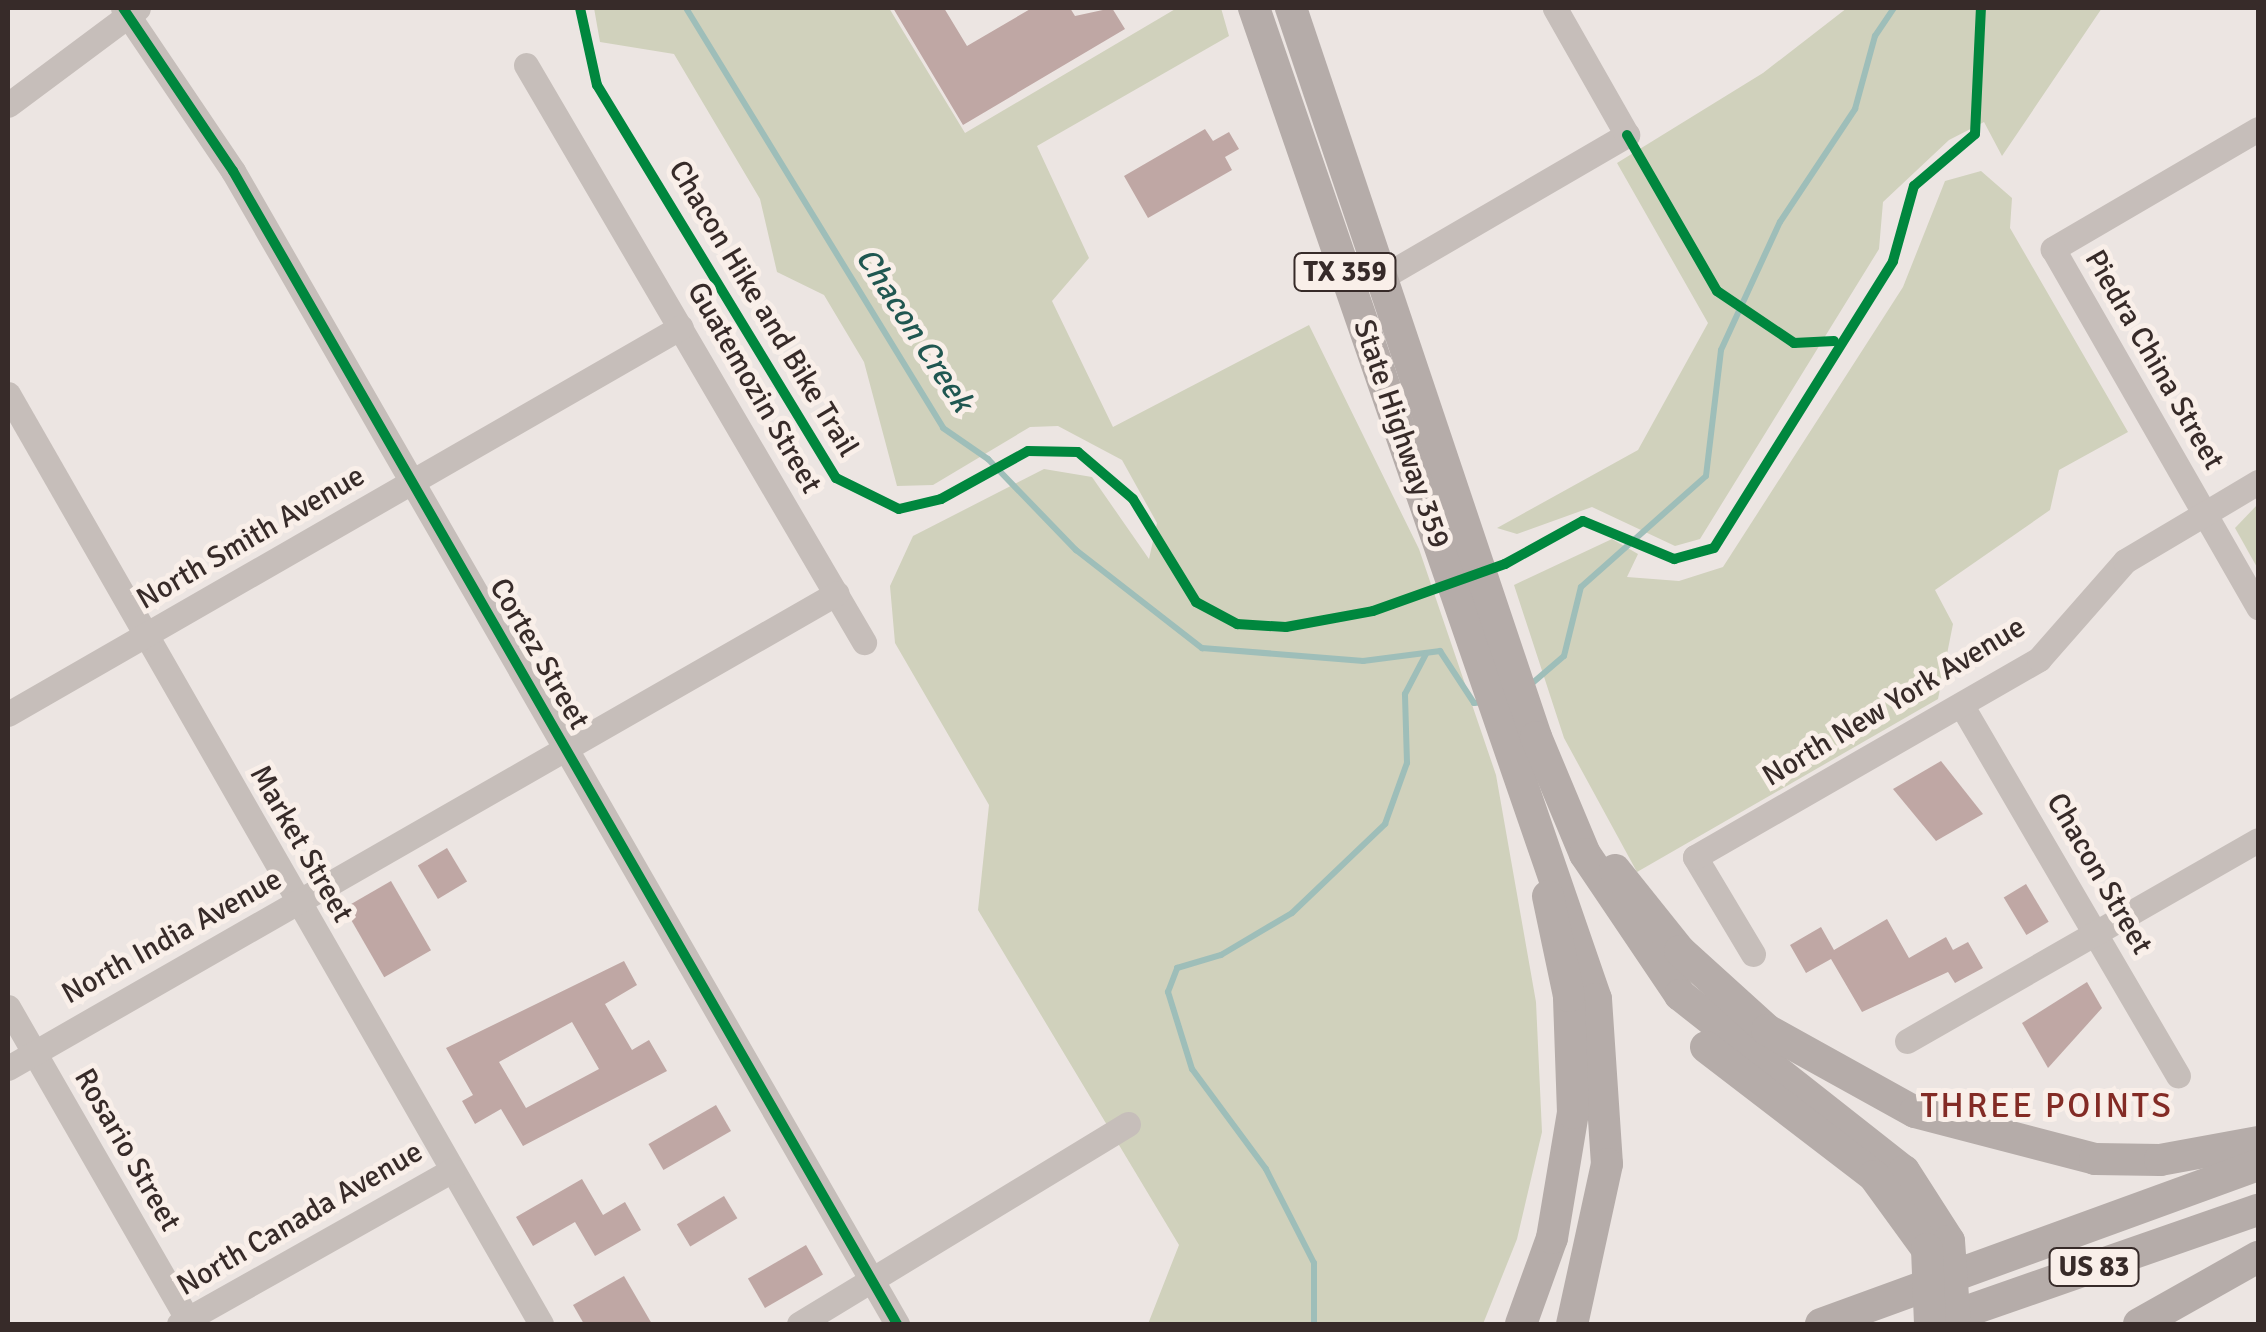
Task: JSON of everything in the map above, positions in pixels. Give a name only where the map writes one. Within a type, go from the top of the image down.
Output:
[{"type":"main road","name":"State Highway 359","points":[[1254,8],[1451,532],[1523,742]]},
{"type":"main road","name":"State Highway 359","points":[[1291,8],[1381,278],[1451,532]]},
{"type":"main road","points":[[1523,742],[1668,938],[1743,1010],[1833,1074],[1975,1134],[2095,1159],[2160,1160],[2258,1142]]},
{"type":"main road","points":[[1523,742],[1570,852],[1654,991],[1752,1088],[1893,1194],[1938,1245],[1955,1324]]},
{"type":"main road","points":[[1520,1324],[1565,1176],[1574,1062],[1569,996],[1523,742]]},
{"type":"main road","points":[[1523,742],[1580,936],[1605,1051],[1601,1214],[1572,1324]]},
{"type":"main road","name":"US 83","points":[[1820,1324],[2258,1165]]},
{"type":"main road","name":"US 83","points":[[1930,1324],[2258,1210]]},
{"type":"main road","points":[[1930,1324],[1938,1245]]},
{"type":"main road","points":[[2139,1324],[2258,1257]]},
{"type":"street","points":[[1381,278],[1627,135],[1556,8]]},
{"type":"street","points":[[8,105],[131,9]]},
{"type":"street","name":"Cortez Street","points":[[131,9],[412,484],[897,1324]]},
{"type":"street","name":"Guatemozin Street","points":[[526,65],[864,642]]},
{"type":"street","name":"Piedra China Street","points":[[2258,128],[2052,249],[2258,607]]},
{"type":"street","name":"North Smith Avenue","points":[[8,714],[681,327]]},
{"type":"street","name":"Market Street","points":[[8,394],[541,1324]]},
{"type":"street","name":"North New York Avenue","points":[[1753,954],[1695,857],[2039,659],[2125,561],[2258,482]]},
{"type":"street","name":"North India Avenue","points":[[8,1068],[837,593]]},
{"type":"street","name":"Chacon Street","points":[[1962,706],[2178,1076]]},
{"type":"street","points":[[1907,1040],[2258,840]]},
{"type":"street","name":"Rosario Street","points":[[8,1008],[186,1323]]},
{"type":"street","points":[[799,1324],[1128,1124]]},
{"type":"street","name":"North Canada Avenue","points":[[186,1323],[452,1170]]},
{"type":"green space","points":[[594,8],[889,8],[965,133],[1177,8],[1221,8],[1229,36],[1037,146],[1089,258],[1052,301],[1113,427],[1309,325],[1419,549],[1496,775],[1536,1002],[1542,1132],[1517,1239],[1483,1324],[1148,1324],[1179,1245],[978,910],[989,805],[895,643],[890,586],[913,536],[1044,469],[1092,477],[1149,559],[1157,523],[1122,460],[1058,426],[1030,427],[933,485],[897,486],[864,362],[824,295],[777,272],[760,199],[674,54],[600,42]]},
{"type":"green space","points":[[1847,8],[2102,8],[2002,156],[1984,122],[1949,140],[1883,202],[1879,249],[1700,539],[1675,546],[1592,507],[1517,534],[1497,528],[1638,450],[1708,323],[1617,163],[1763,73]]},
{"type":"green space","points":[[1981,171],[2012,198],[2010,228],[2128,432],[2059,470],[2050,510],[1935,590],[1953,624],[1938,699],[1637,872],[1564,738],[1514,585],[1612,539],[1638,554],[1627,577],[1679,581],[1723,567],[1903,287],[1945,181]]},
{"type":"green space","points":[[2258,504],[2258,569],[2235,528]]},
{"type":"building","points":[[893,8],[944,8],[967,46],[1032,8],[1070,8],[1075,16],[1112,8],[1125,29],[963,125]]},
{"type":"building","points":[[1205,129],[1213,141],[1229,132],[1239,149],[1225,157],[1232,170],[1148,218],[1124,176]]},
{"type":"building","points":[[1941,761],[1983,814],[1936,841],[1893,789]]},
{"type":"building","points":[[447,848],[467,881],[438,899],[418,866]]},
{"type":"building","points":[[391,881],[431,950],[384,977],[344,908]]},
{"type":"building","points":[[2026,884],[2049,922],[2026,935],[2004,897]]},
{"type":"building","points":[[1887,919],[1909,958],[1946,937],[1953,950],[1968,942],[1983,968],[1955,983],[1948,972],[1862,1012],[1831,959],[1806,973],[1790,945],[1821,927],[1834,950]]},
{"type":"building","points":[[624,961],[637,985],[605,1004],[632,1050],[649,1040],[667,1071],[523,1146],[501,1109],[475,1124],[462,1101],[473,1095],[446,1048]],"holes":[[[572,1022],[599,1069],[526,1108],[499,1062]]]},
{"type":"building","points":[[2087,982],[2102,1008],[2048,1068],[2022,1023]]},
{"type":"building","points":[[716,1105],[731,1131],[663,1170],[648,1144]]},
{"type":"building","points":[[582,1179],[603,1215],[625,1202],[641,1230],[595,1256],[575,1222],[533,1246],[516,1217]]},
{"type":"building","points":[[724,1196],[737,1218],[690,1247],[677,1224]]},
{"type":"building","points":[[806,1245],[823,1274],[765,1308],[748,1278]]},
{"type":"building","points":[[624,1276],[652,1324],[584,1324],[573,1305]]},
{"type":"waterway","points":[[686,8],[943,428],[988,459],[1076,550],[1202,648],[1363,661],[1440,651],[1474,703],[1485,702]]},
{"type":"waterway","name":"Chacon Creek","points":[[1529,686],[1564,656],[1581,587],[1706,476],[1721,350],[1780,222],[1855,109],[1875,36],[1894,8]]},
{"type":"waterway","points":[[1314,1324],[1314,1263],[1266,1169],[1192,1069],[1168,992],[1177,968],[1221,955],[1292,913],[1385,824],[1407,763],[1405,694],[1426,654]]},
{"type":"cycle path","points":[[123,8],[233,171],[897,1324]]},
{"type":"cycle path","name":"Chacon Hike and Bike Trail","points":[[580,8],[597,85],[836,478],[899,509],[941,499],[1028,451],[1078,452],[1133,499],[1196,602],[1237,624],[1286,627],[1373,611],[1505,564],[1583,521],[1674,559],[1714,548],[1893,261],[1914,186],[1975,134],[1981,8]]},
{"type":"cycle path","points":[[1627,135],[1717,291],[1794,343],[1834,341]]},
{"type":"district","name":"THREE POINTS","points":[[2047,1106]]}]
